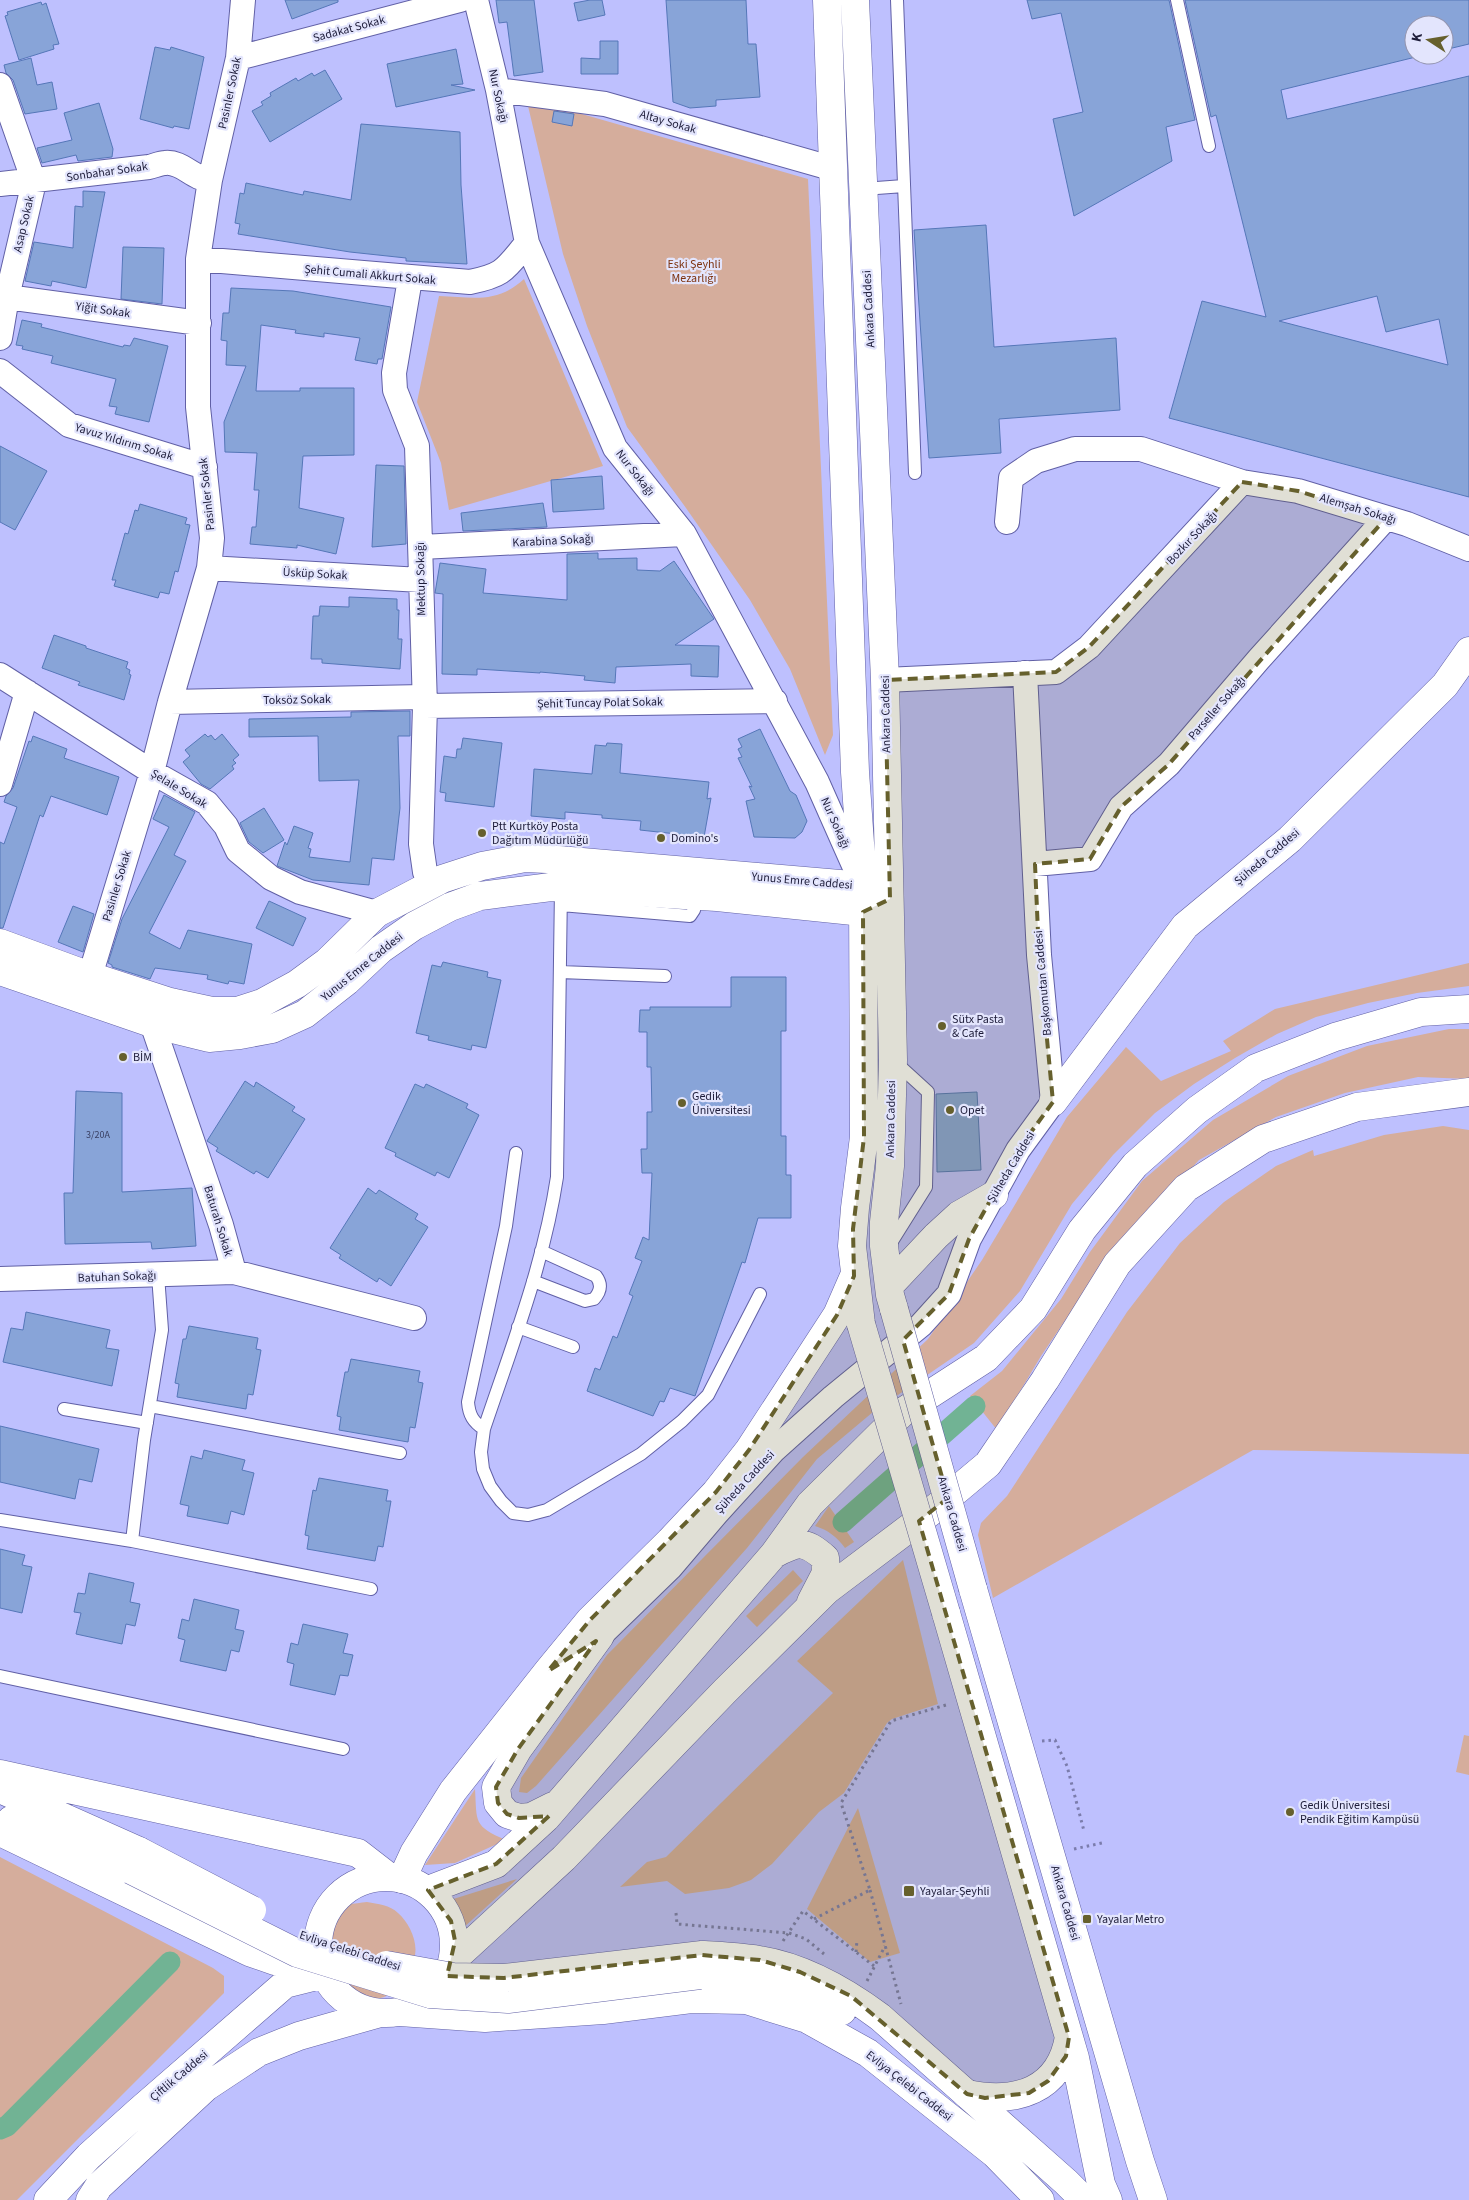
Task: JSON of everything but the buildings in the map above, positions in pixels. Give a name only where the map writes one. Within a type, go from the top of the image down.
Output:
[{"type":"street","name":"Pasinler Sokak","points":[[90,976],[152,772],[170,702],[209,568],[212,538],[206,467],[200,442],[198,407],[198,259],[210,180],[238,58],[243,0]]},
{"type":"street","name":"Sadakat Sokak","points":[[238,58],[460,0]]},
{"type":"street","name":"Nur Sokağı","points":[[476,0],[498,90],[527,242],[615,448],[684,534],[775,701],[816,782],[863,886]]},
{"type":"street","points":[[827,0],[855,772],[863,886],[864,1138],[853,1229],[854,1276],[861,1324],[1069,2037],[1101,2184],[1108,2200]]},
{"type":"street","name":"Ankara Caddesi","points":[[855,0],[885,680],[893,1060],[890,1166],[884,1222],[884,1252],[892,1298],[973,1589],[1034,1745],[1137,2151],[1153,2200]]},
{"type":"street","name":"Asap Sokak","points":[[0,85],[34,182],[7,297],[0,338]]},
{"type":"street","name":"Altay Sokak","points":[[498,90],[605,104],[834,168]]},
{"type":"street","name":"Sonbahar Sokak","points":[[0,184],[34,182],[149,167],[165,162],[178,165],[203,180],[210,180]]},
{"type":"street","name":"Şehit Cumali Akkurt Sokak","points":[[198,259],[470,282],[487,279],[503,272],[527,242]]},
{"type":"street","name":"Mektup Sokağı","points":[[410,278],[394,373],[395,390],[417,446],[425,702],[422,844],[430,885]]},
{"type":"street","name":"Yiğit Sokak","points":[[7,297],[199,323]]},
{"type":"street","name":"Yavuz Yıldırım Sokak","points":[[0,371],[69,425],[206,467]]},
{"type":"street","points":[[1007,522],[1011,478],[1036,461],[1075,449],[1141,449],[1242,482]]},
{"type":"street","name":"Bozkır Sokağı","points":[[885,680],[1056,672],[1089,647],[1242,482]]},
{"type":"street","name":"Alemşah Sokağı","points":[[1242,482],[1298,491],[1386,518],[1469,549]]},
{"type":"street","name":"Parseller Sokağı","points":[[1036,864],[1090,859],[1121,807],[1169,764],[1259,659],[1386,518]]},
{"type":"street","name":"Karabina Sokağı","points":[[421,547],[684,534]]},
{"type":"street","name":"Üsküp Sokak","points":[[209,568],[421,580]]},
{"type":"street","name":"Şüheda Caddesi","points":[[548,1670],[600,1636],[670,1568],[774,1450],[833,1397],[927,1320],[949,1294],[970,1239],[1018,1150],[1185,926],[1290,839],[1445,686],[1469,652]]},
{"type":"street","name":"Başkomutan Caddesi","points":[[1025,673],[1036,864],[1039,955],[1053,1102]]},
{"type":"street","name":"Şelale Sokak","points":[[0,675],[152,772],[207,803],[226,826],[238,851],[271,878],[300,892],[377,913]]},
{"type":"street","points":[[0,784],[27,692]]},
{"type":"street","name":"Şehit Tuncay Polat Sokak","points":[[425,702],[775,701]]},
{"type":"street","name":"Toksöz Sokak","points":[[170,702],[425,702]]},
{"type":"street","points":[[816,782],[838,790],[844,787],[855,772]]},
{"type":"street","name":"Yunus Emre Caddesi","points":[[0,943],[90,976],[179,1004],[212,1011],[237,1011],[262,1003],[298,984],[327,962],[377,913],[430,885],[465,870],[525,858],[585,861],[863,886],[890,898]]},
{"type":"street","name":"Yunus Emre Caddesi","points":[[0,971],[152,1023],[209,1038],[272,1029],[305,1014],[347,981],[381,949],[414,926],[450,907],[480,896],[551,887],[561,897],[697,896],[863,912]]},
{"type":"street","points":[[863,912],[890,898]]},
{"type":"street","points":[[428,1890],[496,1864],[546,1818],[774,1554],[810,1504],[904,1411],[986,1358],[1033,1309],[1082,1230],[1135,1165],[1197,1110],[1256,1068],[1334,1037],[1420,1012],[1469,1009]]},
{"type":"street","name":"Baturah Sokak","points":[[152,1023],[221,1225],[234,1272],[414,1318]]},
{"type":"street","points":[[453,1960],[564,1858],[725,1691],[827,1590],[934,1510],[988,1464],[1045,1380],[1117,1264],[1186,1188],[1263,1138],[1357,1107],[1469,1092]]},
{"type":"street","points":[[892,1298],[936,1236],[959,1214],[994,1195]]},
{"type":"street","name":"Batuhan Sokağı","points":[[0,1279],[234,1272]]},
{"type":"street","points":[[395,1878],[453,1791],[548,1670],[590,1620],[670,1541],[716,1492],[748,1450],[837,1315],[854,1276]]},
{"type":"street","points":[[774,1554],[796,1544],[812,1547],[825,1558],[826,1573],[808,1608]]},
{"type":"street","points":[[559,1804],[531,1817],[519,1818],[507,1814],[498,1803],[496,1787],[518,1749],[600,1636]]},
{"type":"street","points":[[0,1774],[358,1853],[395,1878]]},
{"type":"street","name":"Evliya Çelebi Caddesi","points":[[0,1789],[135,1860],[302,1936],[392,1967],[453,1977],[504,1978],[701,1965]]},
{"type":"street","name":"Evliya Çelebi Caddesi","points":[[0,1816],[52,1835],[135,1860]]},
{"type":"street","name":"Evliya Çelebi Caddesi","points":[[0,1832],[249,1952],[275,1961],[323,1970]]},
{"type":"street","points":[[370,1878],[395,1878],[411,1881],[428,1890],[441,1904],[451,1922],[455,1941],[453,1960],[446,1978],[434,1994],[418,2006],[390,2013],[361,2009],[344,1998],[330,1984],[323,1970],[318,1943],[322,1922],[333,1902],[349,1888],[370,1878]]},
{"type":"street","points":[[701,1965],[760,1960],[800,1972],[851,1996],[880,2017],[1084,2200]]},
{"type":"street","points":[[701,1965],[803,1994],[849,2014],[926,2071],[982,2122],[1049,2200]]},
{"type":"street","name":"Çiftlik Caddesi","points":[[48,2200],[89,2156],[285,1984],[323,1970]]},
{"type":"street","name":"Evliya Çelebi Caddesi","points":[[390,2013],[485,2018],[603,2010],[691,1999],[746,2000],[806,2019],[868,2053],[995,2154],[1040,2200]]},
{"type":"street","name":"Çiftlik Caddesi","points":[[90,2200],[98,2186],[178,2111],[206,2087],[259,2052],[299,2036],[390,2013]]},
{"type":"street","points":[[967,2094],[985,2098],[1029,2093],[1048,2081],[1066,2056],[1069,2037]]},
{"type":"lane","points":[[897,0],[915,473]]},
{"type":"lane","points":[[1177,0],[1209,146]]},
{"type":"lane","points":[[863,189],[904,186]]},
{"type":"lane","points":[[561,897],[557,1177],[552,1211],[533,1281],[484,1429],[481,1452],[483,1469],[490,1486],[501,1501],[513,1513],[528,1515],[547,1510],[641,1454],[682,1421],[708,1395],[760,1294]]},
{"type":"lane","points":[[560,972],[665,976]]},
{"type":"lane","points":[[884,1252],[926,1187],[928,1092],[893,1060]]},
{"type":"lane","points":[[484,1429],[474,1423],[468,1410],[468,1402],[506,1226],[516,1153]]},
{"type":"lane","points":[[533,1281],[585,1301],[594,1299],[600,1291],[599,1280],[596,1276],[541,1251]]},
{"type":"lane","points":[[132,1540],[147,1423],[162,1330],[158,1275]]},
{"type":"lane","points":[[518,1326],[573,1347]]},
{"type":"lane","points":[[150,1406],[400,1453]]},
{"type":"lane","points":[[64,1409],[147,1423]]},
{"type":"lane","points":[[0,1520],[132,1540],[371,1589]]},
{"type":"lane","points":[[0,1676],[343,1749]]},
{"type":"path","points":[[902,2007],[870,1890],[841,1802],[891,1721],[946,1706]]},
{"type":"path","points":[[1034,1745],[1055,1740],[1067,1766],[1084,1831]]},
{"type":"path","points":[[1072,1841],[1074,1850],[1102,1843]]},
{"type":"path","points":[[814,1920],[870,1890]]},
{"type":"path","points":[[769,1962],[803,1911],[874,1966]]},
{"type":"path","points":[[676,1914],[677,1924],[789,1933],[806,1939]]},
{"type":"path","points":[[856,1952],[857,1940]]},
{"type":"path","points":[[864,1988],[885,1945]]},
{"type":"highlighted area","points":[[1242,482],[1298,491],[1386,518],[1169,764],[1121,807],[1090,859],[1035,864],[1039,955],[1053,1102],[1018,1150],[969,1239],[949,1294],[903,1340],[948,1498],[919,1521],[1069,2037],[1066,2056],[1048,2081],[1029,2093],[985,2098],[967,2094],[851,1996],[800,1972],[760,1960],[702,1955],[504,1978],[447,1976],[455,1941],[451,1921],[428,1890],[496,1864],[549,1816],[519,1818],[507,1814],[498,1803],[496,1787],[518,1749],[596,1641],[548,1671],[590,1620],[716,1492],[749,1450],[837,1315],[854,1276],[853,1229],[864,1137],[863,912],[890,899],[885,680],[1056,672],[1089,647]]},
{"type":"green space","name":"Eski Şeyhli Mezarlığı","points":[[528,106],[561,108],[808,179],[833,735],[825,755],[790,669],[750,600],[627,427],[587,326],[563,254]]},
{"type":"green space","points":[[524,279],[603,466],[449,510],[441,463],[417,402],[439,296],[474,298],[494,296],[514,287]]},
{"type":"green space","points":[[1469,963],[1469,986],[1417,993],[1368,1003],[1316,1017],[1277,1034],[1235,1058],[1194,1084],[1155,1113],[1113,1155],[1072,1204],[1020,1291],[974,1343],[873,1412],[817,1459],[747,1548],[536,1786],[527,1793],[519,1792],[521,1778],[607,1655],[803,1457],[928,1339],[982,1260],[1067,1117],[1126,1047],[1161,1081],[1231,1051],[1223,1041],[1275,1009]]},
{"type":"green space","points":[[1449,1029],[1469,1029],[1469,1079],[1418,1077],[1345,1093],[1276,1117],[1199,1160],[1145,1219],[1081,1297],[1041,1356],[997,1430],[970,1396],[1002,1371],[1061,1299],[1090,1252],[1142,1181],[1213,1120],[1288,1076],[1367,1046]]},
{"type":"green space","points":[[1443,1126],[1469,1130],[1469,1454],[1253,1450],[993,1598],[978,1535],[981,1523],[1007,1496],[1127,1312],[1180,1243],[1224,1202],[1276,1166],[1313,1150],[1314,1156],[1384,1135]]},
{"type":"green space","points":[[829,1506],[854,1542],[845,1548],[832,1534],[815,1526]]},
{"type":"green space","points":[[903,1560],[938,1704],[892,1719],[887,1723],[844,1793],[819,1812],[772,1864],[751,1880],[729,1888],[685,1894],[667,1881],[620,1887],[647,1862],[666,1857],[833,1693],[797,1661]]},
{"type":"green space","points":[[793,1570],[803,1581],[757,1627],[746,1616]]},
{"type":"green space","points":[[1464,1735],[1469,1736],[1469,1775],[1456,1772]]},
{"type":"green space","points":[[475,1789],[479,1822],[488,1831],[506,1840],[455,1863],[425,1865]]},
{"type":"green space","points":[[858,1808],[900,1953],[870,1962],[807,1909]]},
{"type":"green space","points":[[0,1857],[213,1968],[224,1976],[224,1993],[17,2200],[0,2200]]},
{"type":"green space","points":[[517,1879],[462,1929],[447,1901]]},
{"type":"green space","points":[[367,1902],[380,1904],[395,1910],[403,1918],[414,1937],[415,1952],[411,1964],[388,1995],[374,1999],[359,1999],[346,1995],[336,1988],[318,1957],[317,1949],[324,1926],[335,1914],[348,1905]]},
{"type":"waterway","points":[[843,1522],[975,1406]]},
{"type":"waterway","points":[[0,2129],[7,2126],[170,1962]]},
{"type":"place","name":"Ptt Kurtköy Posta Dağıtım Müdürlüğü","points":[[482,833]]},
{"type":"place","name":"Domino's","points":[[661,838]]},
{"type":"place","name":"Sütx Pasta & Cafe","points":[[942,1026]]},
{"type":"place","name":"BİM","points":[[123,1057]]},
{"type":"place","name":"Gedik Üniversitesi","points":[[682,1103]]},
{"type":"place","name":"Opet","points":[[950,1110]]},
{"type":"place","name":"Gedik Üniversitesi Pendik Eğitim Kampüsü","points":[[1290,1812]]},
{"type":"place","name":"Yayalar-Şeyhli","points":[[909,1891]]},
{"type":"place","name":"Yayalar Metro","points":[[1087,1919]]}]
